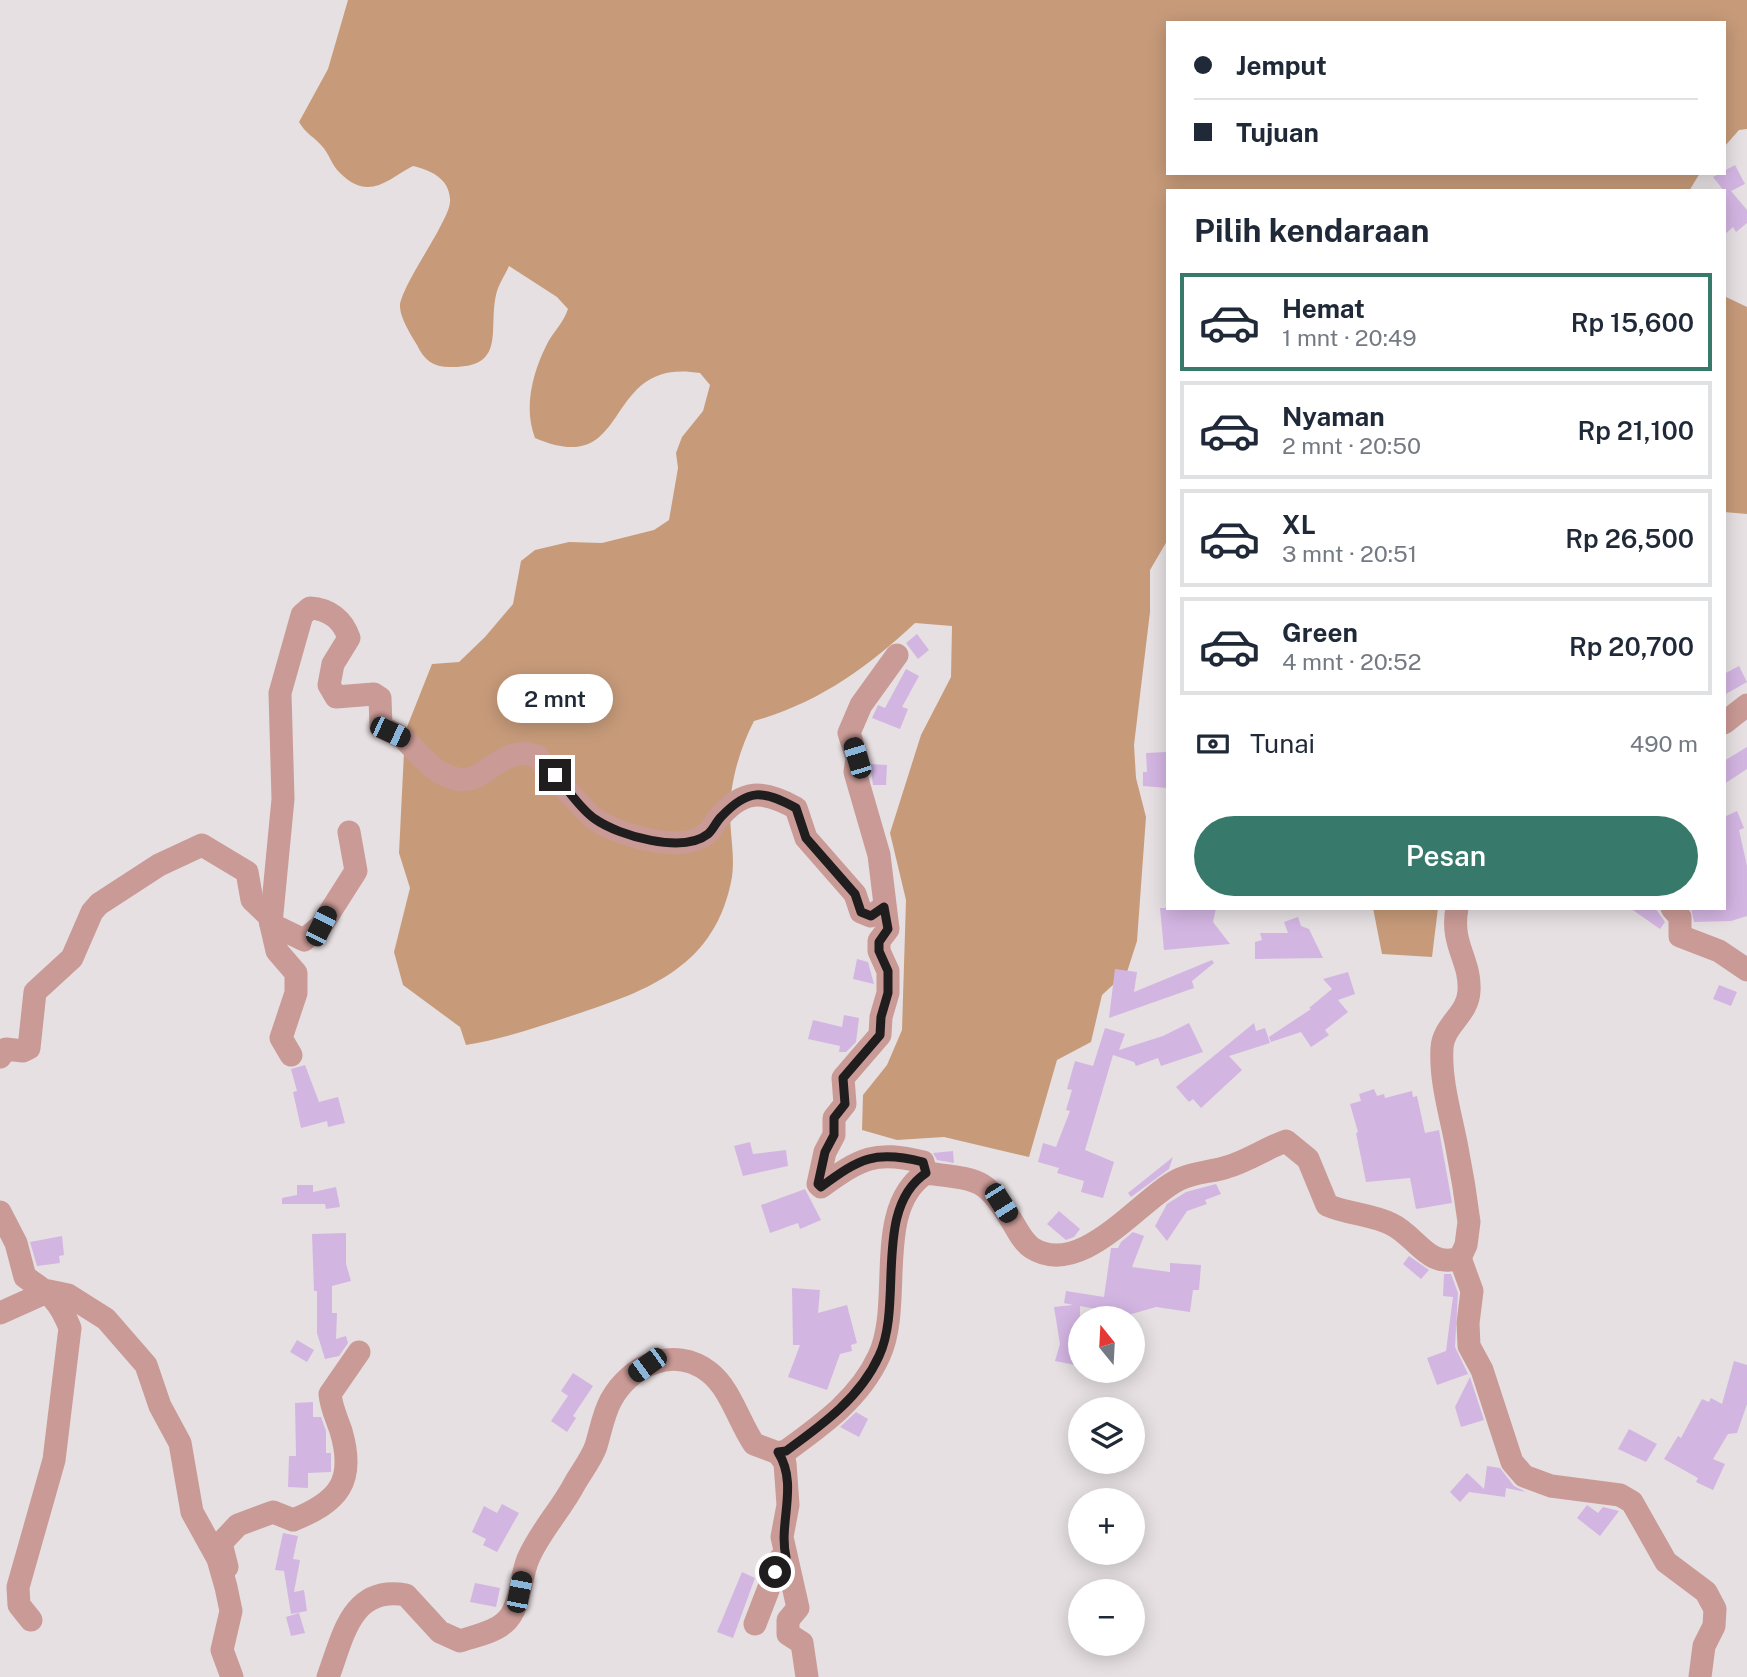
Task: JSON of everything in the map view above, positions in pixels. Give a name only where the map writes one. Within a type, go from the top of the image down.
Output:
[{"type":"street","points":[[271,924],[283,799],[281,686],[302,615],[310,608],[322,609],[344,624],[348,638],[333,664],[329,685],[336,697],[374,694],[380,698],[382,726],[403,738],[436,770],[459,780],[470,778],[511,754],[530,754],[538,757],[595,819],[667,843],[683,844],[709,834],[718,820],[740,800],[754,794],[771,794],[796,808],[806,838],[855,894],[861,912],[871,916],[884,907]]},
{"type":"street","points":[[897,655],[861,705],[849,733],[857,758],[855,772],[879,855],[888,929],[879,942],[879,951],[888,971],[888,993],[881,1017],[880,1035],[843,1078],[845,1104],[834,1118],[834,1135],[825,1152],[818,1184],[821,1187],[865,1159],[890,1154],[923,1162],[926,1173]]},
{"type":"street","points":[[1726,721],[1747,705]]},
{"type":"street","points":[[271,924],[304,940],[321,926],[356,871],[349,832]]},
{"type":"street","points":[[0,1057],[2,1050],[26,1051],[29,1048],[35,992],[72,958],[92,912],[106,898],[182,853],[202,845],[244,868],[252,900],[266,911],[276,951],[296,973],[298,979],[281,1038],[291,1055]]},
{"type":"street","points":[[1457,910],[1455,938],[1468,972],[1468,999],[1464,1011],[1447,1032],[1441,1045],[1444,1080],[1469,1222],[1466,1245],[1460,1258],[1472,1291],[1468,1346],[1482,1370],[1512,1462],[1524,1476],[1551,1486],[1620,1495],[1632,1502],[1666,1562],[1706,1592],[1715,1609],[1714,1626],[1704,1646],[1700,1677]]},
{"type":"street","points":[[1674,910],[1680,917],[1681,936],[1719,951],[1747,970]]},
{"type":"street","points":[[926,1173],[983,1184],[994,1192],[1020,1236],[1031,1248],[1057,1254],[1102,1238],[1179,1180],[1228,1167],[1286,1141],[1308,1159],[1327,1205],[1394,1225],[1438,1260],[1460,1258]]},
{"type":"street","points":[[328,1677],[344,1631],[368,1599],[381,1593],[406,1595],[440,1633],[460,1642],[504,1623],[515,1605],[527,1562],[539,1535],[564,1502],[596,1447],[611,1401],[619,1387],[647,1365],[661,1359],[678,1359],[707,1370],[722,1387],[754,1444],[778,1452],[786,1451],[831,1418],[853,1395],[881,1353],[891,1304],[891,1247],[900,1210],[908,1192],[926,1173]]},
{"type":"street","points":[[0,1212],[16,1243],[25,1277],[49,1291],[68,1295],[106,1319],[146,1365],[160,1405],[180,1443],[192,1512],[218,1559],[226,1587],[231,1611],[222,1650],[232,1677]]},
{"type":"street","points":[[0,1313],[49,1291]]},
{"type":"street","points":[[31,1620],[19,1605],[18,1587],[54,1460],[69,1328],[63,1311],[49,1291]]},
{"type":"street","points":[[226,1587],[228,1570],[222,1543],[227,1534],[238,1525],[273,1512],[293,1520],[325,1507],[335,1496],[345,1475],[346,1460],[330,1394],[359,1352]]},
{"type":"street","points":[[778,1452],[785,1463],[787,1479],[788,1516],[782,1537],[798,1608],[789,1620],[788,1634],[802,1643],[807,1677]]},
{"type":"street","points":[[755,1624],[780,1559],[786,1557]]},
{"type":"street","points":[[795,1677],[801,1667],[803,1654]]},
{"type":"shaded area","points":[[348,0],[1747,0],[1747,129],[1739,130],[1726,145],[1726,21],[1166,21],[1166,175],[1699,175],[1690,189],[1166,189],[1166,543],[1150,570],[1150,612],[1134,745],[1136,778],[1146,817],[1137,941],[1127,972],[1102,995],[1091,1042],[1057,1060],[1029,1157],[944,1137],[897,1140],[862,1130],[863,1095],[887,1065],[902,1030],[906,900],[890,833],[921,735],[951,677],[952,626],[915,623],[879,655],[840,682],[799,704],[754,721],[740,754],[732,789],[730,813],[733,869],[724,907],[711,933],[695,953],[676,970],[653,984],[602,1006],[520,1032],[466,1045],[460,1027],[403,985],[394,952],[410,888],[399,853],[405,732],[432,664],[459,662],[485,637],[513,604],[521,561],[535,550],[569,542],[602,543],[654,530],[669,520],[678,468],[676,453],[682,437],[703,411],[710,385],[700,373],[668,373],[646,382],[630,397],[605,432],[589,444],[567,447],[535,438],[530,414],[534,377],[548,342],[568,309],[557,297],[509,266],[496,295],[493,334],[487,354],[480,361],[468,366],[439,366],[426,359],[406,326],[400,306],[410,280],[448,210],[449,192],[438,176],[413,166],[387,182],[369,187],[350,182],[337,170],[324,148],[299,122],[328,69]]},
{"type":"shaded area","points":[[1726,297],[1747,307],[1747,514],[1726,512]]},
{"type":"shaded area","points":[[1373,910],[1438,910],[1432,957],[1382,954]]},
{"type":"building","points":[[1735,165],[1745,184],[1731,191],[1747,210],[1747,223],[1736,232],[1733,227],[1726,233],[1726,189],[1722,189],[1713,177],[1726,175],[1726,170]]},
{"type":"building","points":[[917,634],[929,650],[918,659],[906,643]]},
{"type":"building","points":[[1739,666],[1747,682],[1726,694],[1726,673]]},
{"type":"building","points":[[906,669],[919,676],[902,707],[908,709],[900,729],[872,718],[878,705],[885,708]]},
{"type":"building","points":[[1747,747],[1747,769],[1726,783],[1726,760]]},
{"type":"building","points":[[1166,752],[1166,788],[1143,786],[1143,772],[1147,772],[1146,753]]},
{"type":"building","points":[[870,764],[887,765],[886,785],[873,785]]},
{"type":"building","points":[[1737,811],[1744,828],[1739,830],[1747,866],[1747,916],[1731,921],[1694,922],[1691,910],[1726,910],[1726,816]]},
{"type":"building","points":[[1160,908],[1216,910],[1213,922],[1230,944],[1164,950]]},
{"type":"building","points":[[1633,910],[1656,910],[1665,922],[1660,929]]},
{"type":"building","points":[[1298,917],[1301,926],[1309,929],[1323,958],[1255,959],[1255,942],[1262,940],[1260,933],[1288,933],[1284,922]]},
{"type":"building","points":[[857,959],[868,962],[874,984],[853,979]]},
{"type":"building","points":[[1212,960],[1214,963],[1192,981],[1194,988],[1109,1018],[1115,969],[1137,972],[1134,992]]},
{"type":"building","points":[[1348,972],[1355,994],[1338,1000],[1348,1012],[1325,1030],[1329,1035],[1311,1047],[1301,1032],[1271,1042],[1269,1037],[1311,1009],[1309,1008],[1332,989],[1323,979]]},
{"type":"building","points":[[1719,985],[1737,992],[1731,1006],[1713,999]]},
{"type":"building","points":[[844,1015],[859,1018],[856,1042],[846,1052],[839,1052],[840,1046],[808,1039],[813,1020],[842,1027]]},
{"type":"building","points":[[1189,1023],[1203,1052],[1161,1066],[1158,1058],[1136,1066],[1134,1062],[1113,1055],[1085,1150],[1114,1162],[1103,1198],[1081,1192],[1084,1181],[1057,1173],[1059,1168],[1038,1162],[1043,1143],[1056,1147],[1070,1111],[1066,1110],[1072,1090],[1067,1089],[1075,1061],[1093,1066],[1105,1028],[1125,1034],[1119,1050],[1163,1036]]},
{"type":"building","points":[[1254,1023],[1256,1031],[1265,1028],[1270,1043],[1229,1056],[1242,1070],[1201,1108],[1193,1099],[1189,1102],[1176,1087]]},
{"type":"building","points":[[305,1065],[319,1102],[338,1097],[345,1123],[328,1127],[327,1121],[301,1128],[293,1092],[297,1091],[291,1069]]},
{"type":"building","points":[[1374,1089],[1377,1096],[1384,1094],[1385,1098],[1412,1091],[1413,1097],[1417,1096],[1425,1133],[1439,1130],[1452,1203],[1416,1209],[1410,1178],[1366,1182],[1356,1133],[1358,1132],[1350,1104],[1361,1101],[1359,1094]]},
{"type":"building","points":[[750,1142],[753,1154],[786,1150],[788,1166],[743,1176],[734,1146]]},
{"type":"building","points":[[953,1151],[954,1163],[937,1160],[933,1153]]},
{"type":"building","points":[[1173,1157],[1169,1169],[1131,1197],[1128,1193]]},
{"type":"building","points":[[1216,1184],[1221,1194],[1205,1200],[1207,1204],[1187,1211],[1167,1241],[1155,1226],[1167,1204],[1186,1192]]},
{"type":"building","points":[[297,1185],[313,1185],[313,1192],[336,1187],[340,1207],[326,1209],[325,1204],[282,1204],[282,1198],[297,1195]]},
{"type":"building","points":[[805,1189],[821,1220],[800,1229],[798,1223],[770,1233],[761,1205]]},
{"type":"building","points":[[1059,1211],[1080,1229],[1074,1237],[1066,1240],[1047,1224]]},
{"type":"building","points":[[1133,1232],[1144,1236],[1132,1267],[1170,1272],[1170,1263],[1201,1265],[1199,1290],[1193,1290],[1190,1312],[1156,1307],[1145,1310],[1145,1306],[1068,1306],[1068,1364],[1055,1361],[1060,1344],[1054,1307],[1073,1305],[1064,1303],[1066,1291],[1104,1297],[1111,1248],[1118,1248]]},
{"type":"building","points":[[346,1233],[346,1264],[351,1281],[332,1286],[332,1313],[337,1313],[336,1339],[346,1336],[348,1343],[339,1356],[325,1359],[317,1333],[317,1291],[314,1291],[312,1234]]},
{"type":"building","points":[[62,1236],[64,1255],[59,1256],[60,1263],[37,1266],[30,1242]]},
{"type":"building","points":[[1409,1256],[1429,1270],[1421,1279],[1403,1264]]},
{"type":"building","points":[[1444,1274],[1451,1274],[1458,1293],[1455,1347],[1468,1374],[1437,1385],[1427,1358],[1446,1351],[1453,1297],[1443,1296]]},
{"type":"building","points":[[792,1288],[820,1290],[818,1313],[847,1305],[857,1343],[851,1345],[852,1351],[840,1354],[827,1390],[788,1377],[800,1345],[793,1345]]},
{"type":"building","points":[[297,1340],[314,1350],[307,1362],[290,1352]]},
{"type":"building","points":[[1734,1361],[1747,1365],[1747,1404],[1737,1433],[1728,1434],[1713,1459],[1725,1464],[1713,1490],[1696,1482],[1698,1478],[1664,1459],[1678,1436],[1681,1438],[1702,1399],[1709,1402],[1711,1398],[1722,1404]]},
{"type":"building","points":[[573,1373],[593,1386],[573,1416],[576,1418],[567,1432],[551,1421],[568,1396],[561,1391]]},
{"type":"building","points":[[1470,1377],[1484,1420],[1461,1427],[1455,1407]]},
{"type":"building","points":[[313,1402],[313,1417],[321,1417],[326,1431],[326,1453],[331,1453],[331,1472],[308,1473],[308,1488],[288,1487],[289,1456],[296,1456],[295,1403]]},
{"type":"building","points":[[856,1412],[868,1419],[859,1437],[840,1427]]},
{"type":"building","points":[[1629,1429],[1657,1444],[1646,1462],[1618,1449]]},
{"type":"building","points":[[1487,1466],[1500,1468],[1514,1486],[1526,1492],[1506,1488],[1505,1497],[1469,1492],[1460,1502],[1450,1492],[1467,1473],[1484,1489]]},
{"type":"building","points":[[502,1504],[519,1513],[497,1552],[483,1545],[486,1539],[472,1532],[484,1506],[497,1513]]},
{"type":"building","points":[[1587,1505],[1598,1513],[1603,1507],[1619,1511],[1600,1536],[1577,1518]]},
{"type":"building","points":[[283,1533],[298,1536],[293,1559],[300,1560],[294,1592],[304,1590],[307,1611],[291,1614],[284,1571],[275,1570]]},
{"type":"building","points":[[742,1572],[755,1578],[733,1638],[717,1632]]},
{"type":"building","points":[[475,1583],[500,1588],[496,1607],[470,1602]]},
{"type":"building","points":[[299,1613],[305,1633],[291,1636],[286,1617]]},
{"type":"route","points":[[555,775],[595,819],[647,839],[667,843],[683,844],[709,834],[718,820],[740,800],[754,794],[771,794],[796,808],[806,838],[855,894],[861,912],[871,916],[884,907],[888,929],[879,942],[879,951],[888,971],[888,993],[882,1011],[880,1035],[843,1078],[845,1104],[834,1118],[834,1135],[825,1152],[818,1184],[821,1187],[865,1159],[890,1154],[923,1162],[926,1173],[917,1179],[900,1210],[891,1247],[891,1304],[887,1331],[881,1353],[872,1370],[831,1418],[786,1451],[778,1452],[785,1463],[788,1516],[782,1537],[786,1557],[780,1559],[775,1572]]}]
